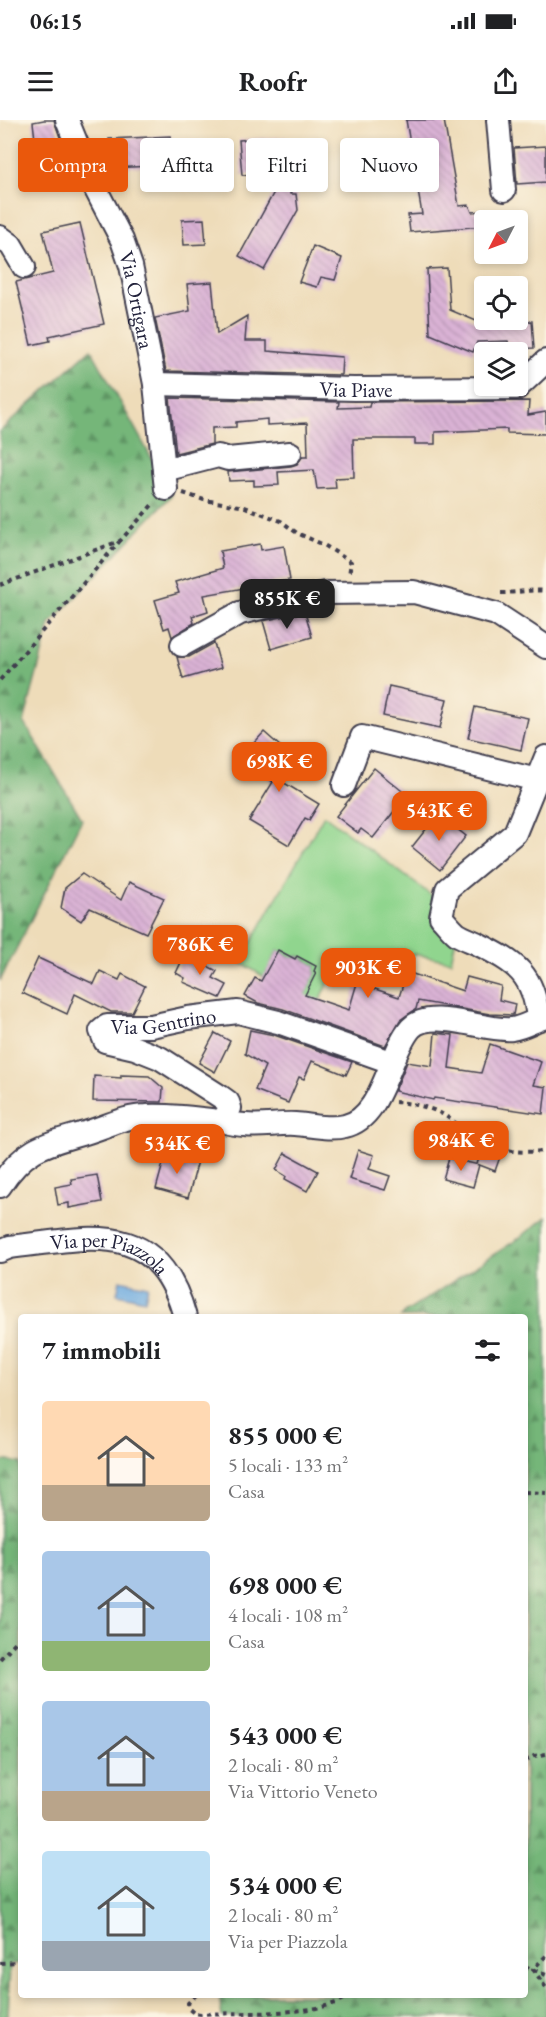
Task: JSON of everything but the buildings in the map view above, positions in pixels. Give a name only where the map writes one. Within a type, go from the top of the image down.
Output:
[{"type":"street","name":"Via Ortigara","points":[[67,120],[93,184],[126,251],[156,384],[165,479]]},
{"type":"street","points":[[498,120],[504,190]]},
{"type":"street","points":[[0,237],[11,245],[24,267]]},
{"type":"street","name":"Via Piave","points":[[156,384],[354,389],[517,388],[546,361]]},
{"type":"street","points":[[165,479],[218,456],[228,459],[290,453]]},
{"type":"street","points":[[182,645],[240,613],[325,593],[414,592],[496,614],[546,647]]},
{"type":"street","points":[[344,785],[362,737],[537,780]]},
{"type":"street","points":[[0,1186],[7,1175],[30,1151],[125,1119],[145,1116],[220,1121],[246,1126],[294,1124],[346,1126],[362,1118],[376,1101],[391,1062],[412,1028],[421,1022],[434,1019],[497,1029],[513,1029],[542,1018],[529,980],[520,969],[508,960],[457,934],[441,917],[447,889],[515,833],[546,757]]},
{"type":"street","name":"Via Gentrino","points":[[220,1121],[230,1108],[228,1102],[160,1058],[135,1048],[105,1041],[101,1031],[107,1026],[151,1026],[188,1018],[238,1012],[278,1023],[391,1062]]},
{"type":"street","name":"Via per Piazzola","points":[[0,1251],[10,1247],[94,1238],[132,1244],[150,1255],[163,1267],[174,1284],[183,1314]]},
{"type":"path","points":[[0,680],[120,541],[165,479],[178,490],[204,501],[245,507],[281,521],[297,533],[324,545],[351,562]]},
{"type":"path","points":[[0,585],[120,541]]},
{"type":"path","points":[[376,1101],[409,1103],[442,1114],[474,1137],[497,1148],[524,1152],[546,1151]]},
{"type":"path","points":[[528,1492],[546,1493]]},
{"type":"path","points":[[0,1659],[18,1639]]},
{"type":"path","points":[[528,1759],[546,1754]]},
{"type":"path","points":[[533,1969],[546,1956]]},
{"type":"path","points":[[0,1963],[18,1962]]},
{"type":"path","points":[[528,1967],[546,1975]]},
{"type":"path","points":[[533,1969],[546,1988]]},
{"type":"path","points":[[191,1998],[188,2003],[189,2009],[201,2014],[261,2013],[326,2007],[346,1998]]},
{"type":"green space","points":[[91,349],[172,495],[50,624],[24,722],[82,819],[0,981],[0,431]]},
{"type":"green space","points":[[324,815],[443,904],[457,934],[451,961],[414,954],[392,985],[335,969],[319,1003],[304,996],[316,973],[314,971],[316,966],[298,956],[295,959],[278,950],[264,977],[240,962]]},
{"type":"green space","points":[[546,1217],[546,2017],[222,2017],[219,1998],[528,1998],[528,1314],[404,1314],[518,1239]]},
{"type":"green space","points":[[0,1460],[18,1463],[18,1963],[10,1964],[8,2017],[0,2017]]},
{"type":"water","points":[[120,1280],[148,1286],[145,1300],[117,1294]]}]
